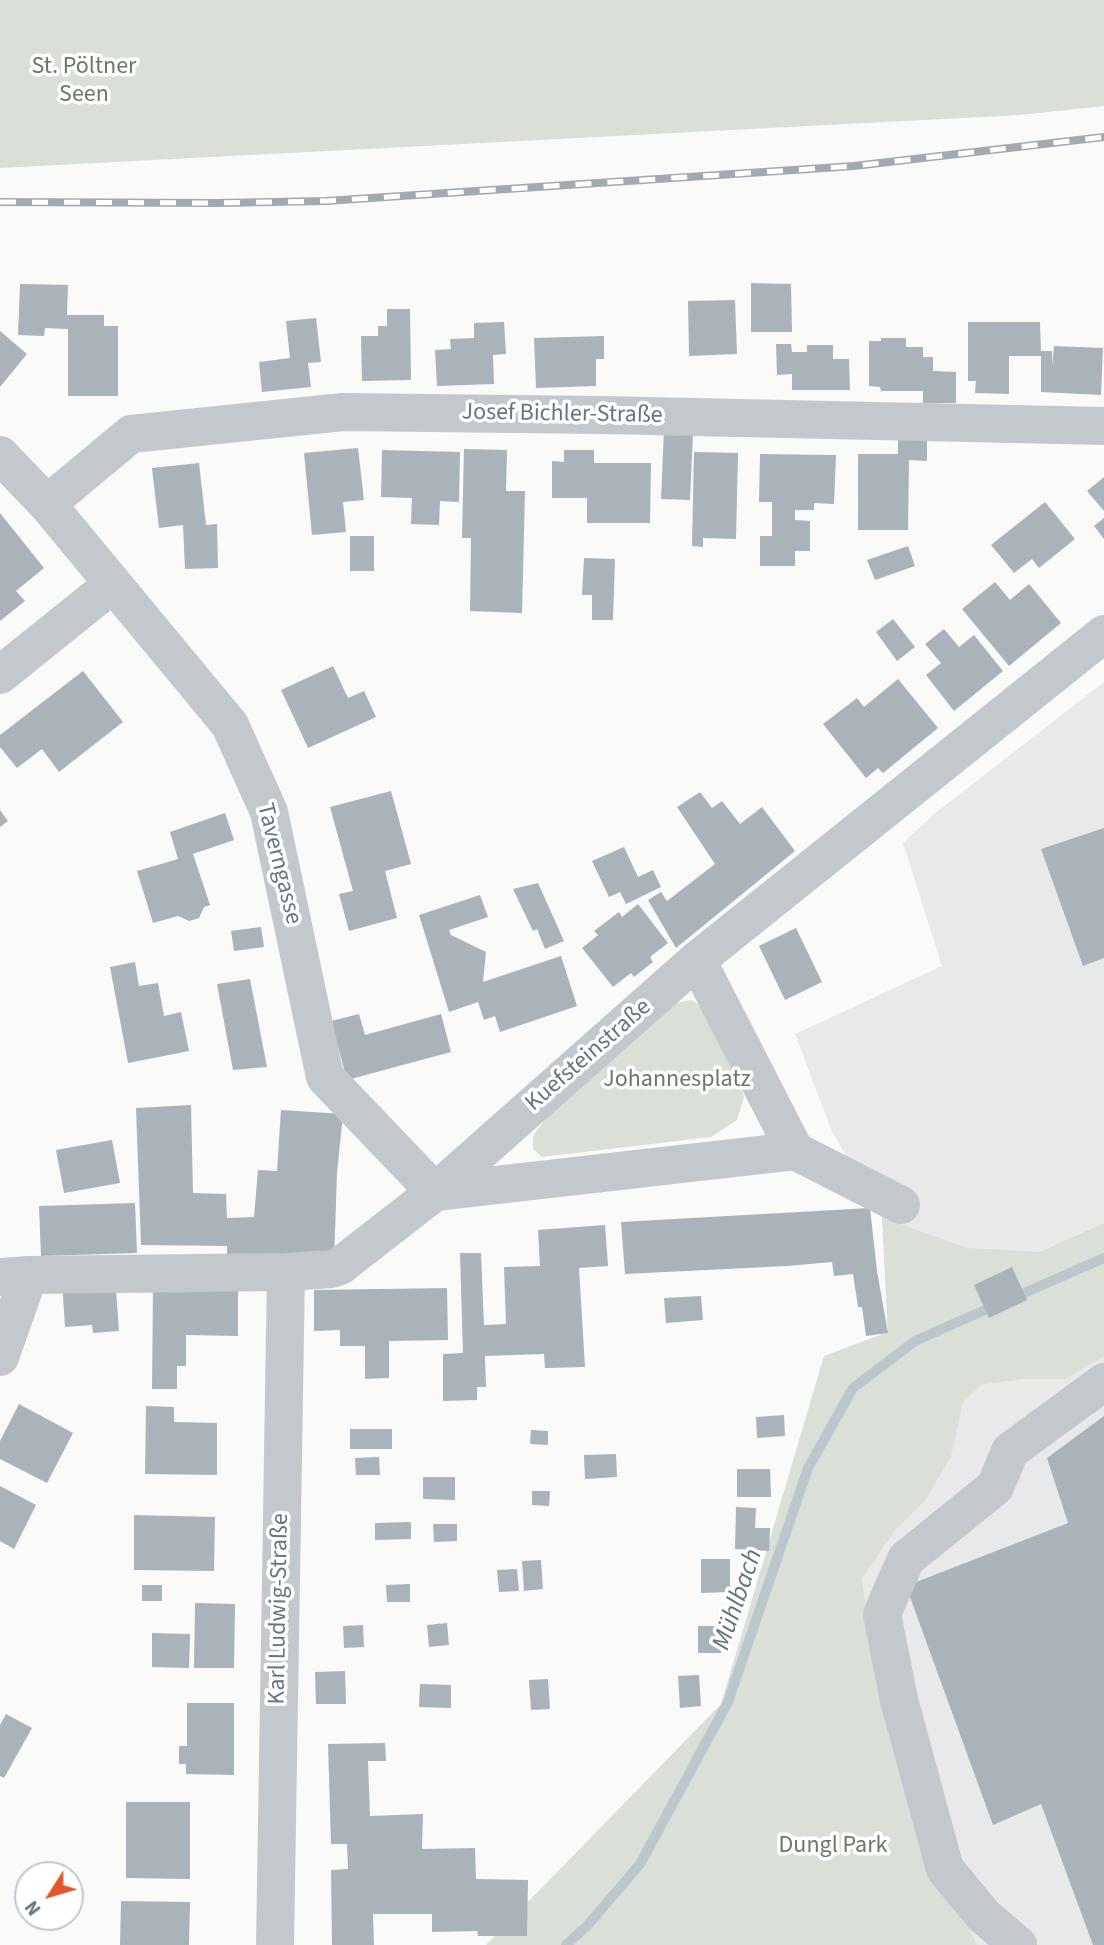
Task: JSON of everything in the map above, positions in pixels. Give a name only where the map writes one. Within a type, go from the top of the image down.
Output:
[{"type":"street","name":"Josef Bichler-Straße","points":[[47,504],[131,434],[343,412],[1104,426]]},
{"type":"street","name":"Taverngasse","points":[[0,455],[47,504],[230,725],[269,812],[325,1077],[435,1192]]},
{"type":"street","points":[[0,675],[113,584]]},
{"type":"street","name":"Kuefsteinstraße","points":[[14,1276],[286,1272],[340,1266],[435,1192],[697,960],[1104,634]]},
{"type":"street","points":[[697,960],[795,1151]]},
{"type":"street","points":[[435,1192],[795,1151],[901,1205]]},
{"type":"street","name":"Karl Ludwig-Straße","points":[[275,1945],[286,1272]]},
{"type":"street","points":[[0,1357],[14,1276]]},
{"type":"street","points":[[1018,1945],[984,1916],[945,1869],[899,1700],[882,1614],[906,1559],[995,1488],[1010,1451],[1104,1382]]},
{"type":"shaded area","points":[[1104,682],[1104,1945],[977,1945],[945,1869],[875,1671],[862,1577],[888,1333],[882,1218],[832,1132],[795,1034],[942,966],[903,843],[934,814]]},
{"type":"green space","name":"St. Pöltner Seen","points":[[0,0],[1104,0],[1104,106],[1020,115],[0,168]]},
{"type":"green space","name":"Johannesplatz","points":[[692,1000],[713,1014],[738,1071],[744,1097],[737,1120],[711,1137],[542,1157],[533,1149],[533,1136],[549,1114],[676,1003]]},
{"type":"green space","name":"Dungl Park","points":[[882,1218],[968,1248],[1040,1252],[1104,1223],[1104,1356],[1065,1379],[1025,1379],[982,1384],[963,1402],[951,1456],[926,1499],[896,1529],[862,1578],[875,1671],[945,1869],[977,1945],[486,1945],[721,1704],[824,1356],[888,1332]]},
{"type":"building","points":[[751,283],[791,284],[792,332],[751,332]]},
{"type":"building","points":[[20,284],[68,285],[67,315],[104,315],[104,326],[118,326],[118,396],[68,396],[68,329],[45,328],[44,336],[18,335]]},
{"type":"building","points":[[735,300],[737,354],[689,356],[688,301]]},
{"type":"building","points":[[387,309],[410,309],[411,380],[362,381],[361,336],[378,336],[378,326],[387,326]]},
{"type":"building","points":[[316,318],[321,362],[308,363],[311,387],[262,392],[259,362],[290,358],[286,321]]},
{"type":"building","points":[[504,322],[506,354],[493,355],[494,384],[437,386],[435,350],[451,349],[450,339],[474,338],[474,323]]},
{"type":"building","points":[[968,322],[1040,322],[1041,351],[1052,351],[1052,366],[1054,346],[1103,348],[1101,395],[1041,392],[1041,356],[1009,356],[1009,394],[975,393],[976,381],[968,381]]},
{"type":"building","points":[[0,331],[27,354],[0,387]]},
{"type":"building","points":[[604,336],[604,359],[596,359],[596,386],[536,388],[534,338]]},
{"type":"building","points":[[881,338],[906,338],[906,347],[923,347],[923,357],[933,357],[933,371],[956,372],[956,403],[923,403],[923,391],[881,391],[880,387],[869,386],[869,341],[881,341]]},
{"type":"building","points":[[776,344],[791,344],[792,352],[807,352],[807,345],[833,345],[833,359],[849,359],[850,390],[792,390],[792,374],[777,375]]},
{"type":"building","points":[[664,430],[693,432],[690,500],[661,499]]},
{"type":"building","points":[[898,432],[927,433],[927,461],[909,460],[908,530],[858,530],[858,454],[898,454]]},
{"type":"building","points":[[358,448],[364,500],[343,502],[346,532],[312,535],[304,453]]},
{"type":"building","points":[[464,449],[507,450],[506,491],[525,491],[522,613],[470,611],[471,538],[462,538]]},
{"type":"building","points":[[382,450],[460,452],[459,502],[440,501],[439,525],[411,524],[412,498],[381,497]]},
{"type":"building","points":[[564,450],[594,450],[594,463],[651,463],[650,523],[587,523],[587,498],[552,498],[552,461],[564,462]]},
{"type":"building","points":[[694,452],[738,453],[736,539],[703,538],[703,547],[692,546]]},
{"type":"building","points":[[760,454],[836,455],[834,504],[814,503],[814,510],[795,510],[795,520],[810,521],[810,551],[795,551],[795,566],[760,566],[760,536],[772,536],[772,502],[759,502]]},
{"type":"building","points":[[199,463],[206,525],[217,524],[218,568],[185,569],[183,525],[159,528],[152,468]]},
{"type":"building","points":[[1104,477],[1104,511],[1087,491]]},
{"type":"building","points":[[1045,502],[1075,539],[1039,568],[1032,559],[1014,573],[991,545]]},
{"type":"building","points":[[0,513],[44,568],[16,591],[25,601],[0,621]]},
{"type":"building","points":[[1104,518],[1104,539],[1094,526]]},
{"type":"building","points":[[350,536],[374,536],[374,571],[350,571]]},
{"type":"building","points":[[908,546],[915,566],[875,580],[867,560]]},
{"type":"building","points":[[584,558],[615,559],[613,620],[592,620],[592,595],[582,595]]},
{"type":"building","points":[[995,582],[1010,600],[1029,584],[1061,623],[1009,666],[962,609]]},
{"type":"building","points":[[893,619],[915,647],[897,661],[876,632]]},
{"type":"building","points":[[944,629],[959,647],[974,635],[1003,671],[954,711],[926,675],[941,663],[925,644]]},
{"type":"building","points":[[333,666],[348,698],[364,691],[376,717],[308,748],[281,690]]},
{"type":"building","points":[[83,671],[123,722],[59,772],[42,749],[17,768],[0,747],[0,735]]},
{"type":"building","points":[[898,679],[938,728],[883,773],[878,768],[866,778],[823,724],[857,698],[864,707]]},
{"type":"building","points":[[391,791],[411,864],[385,871],[397,918],[349,931],[339,894],[353,891],[330,807]]},
{"type":"building","points":[[700,792],[712,808],[722,801],[740,824],[762,807],[795,851],[676,948],[648,900],[661,892],[667,901],[715,864],[677,807]]},
{"type":"building","points":[[0,810],[8,821],[0,827]]},
{"type":"building","points":[[225,813],[234,840],[193,854],[210,905],[204,907],[199,918],[189,921],[178,916],[153,923],[137,871],[178,859],[170,832]]},
{"type":"building","points":[[1104,828],[1104,958],[1083,966],[1041,849]]},
{"type":"building","points":[[624,847],[638,877],[653,870],[661,887],[626,904],[620,892],[609,897],[592,861]]},
{"type":"building","points":[[538,883],[564,941],[545,949],[537,929],[533,931],[513,889]]},
{"type":"building","points":[[480,895],[488,917],[449,930],[451,935],[486,952],[483,982],[561,956],[577,1006],[500,1032],[495,1016],[484,1020],[478,1002],[449,1012],[419,915]]},
{"type":"building","points":[[638,904],[668,943],[650,957],[653,962],[634,977],[631,973],[613,987],[582,948],[598,935],[594,931],[619,912],[622,917]]},
{"type":"building","points":[[261,927],[264,947],[234,951],[231,931]]},
{"type":"building","points":[[796,928],[822,982],[785,1000],[759,946]]},
{"type":"building","points":[[135,962],[139,986],[158,983],[164,1016],[181,1012],[189,1051],[128,1063],[110,967]]},
{"type":"building","points":[[250,979],[267,1067],[233,1070],[217,984]]},
{"type":"building","points":[[359,1014],[365,1035],[441,1014],[451,1052],[347,1080],[331,1021]]},
{"type":"building","points":[[191,1105],[193,1193],[226,1194],[227,1218],[254,1217],[258,1170],[277,1171],[281,1110],[343,1114],[337,1173],[334,1262],[227,1262],[227,1246],[141,1245],[136,1108]]},
{"type":"building","points":[[112,1140],[120,1183],[64,1193],[56,1150]]},
{"type":"building","points":[[135,1203],[137,1253],[41,1256],[39,1206]]},
{"type":"building","points":[[870,1208],[888,1333],[866,1336],[853,1274],[834,1276],[832,1262],[625,1274],[621,1222]]},
{"type":"building","points":[[605,1225],[608,1266],[579,1268],[585,1367],[545,1368],[544,1354],[485,1356],[486,1387],[477,1387],[477,1400],[443,1401],[443,1354],[463,1353],[460,1253],[481,1253],[484,1325],[506,1324],[504,1267],[540,1266],[538,1230]]},
{"type":"building","points":[[1012,1267],[1027,1300],[989,1318],[974,1285]]},
{"type":"building","points":[[115,1277],[119,1331],[93,1333],[92,1325],[65,1327],[62,1281]]},
{"type":"building","points":[[153,1286],[238,1287],[238,1336],[186,1335],[186,1366],[177,1366],[177,1389],[152,1389]]},
{"type":"building","points":[[447,1288],[448,1340],[389,1341],[389,1378],[365,1379],[365,1346],[340,1346],[340,1330],[314,1331],[314,1290]]},
{"type":"building","points":[[701,1296],[703,1320],[666,1323],[664,1298]]},
{"type":"building","points":[[19,1404],[73,1433],[47,1483],[0,1459],[0,1441]]},
{"type":"building","points":[[146,1406],[174,1407],[174,1422],[217,1423],[217,1475],[145,1474]]},
{"type":"building","points":[[784,1415],[785,1436],[757,1438],[756,1417]]},
{"type":"building","points":[[1104,1416],[1104,1945],[1093,1945],[1041,1804],[993,1825],[906,1586],[1068,1523],[1047,1458]]},
{"type":"building","points":[[350,1429],[392,1429],[392,1449],[350,1449]]},
{"type":"building","points":[[531,1430],[548,1431],[548,1445],[530,1444]]},
{"type":"building","points":[[616,1454],[617,1477],[585,1479],[584,1455]]},
{"type":"building","points":[[379,1457],[380,1475],[356,1475],[355,1458]]},
{"type":"building","points":[[737,1469],[770,1469],[771,1497],[737,1497]]},
{"type":"building","points":[[423,1477],[455,1477],[455,1500],[423,1499]]},
{"type":"building","points":[[0,1486],[36,1505],[14,1549],[0,1541]]},
{"type":"building","points":[[532,1491],[550,1491],[549,1506],[532,1505]]},
{"type":"building","points":[[736,1507],[756,1508],[755,1528],[770,1528],[769,1551],[735,1549]]},
{"type":"building","points":[[134,1515],[215,1517],[214,1571],[134,1570]]},
{"type":"building","points":[[411,1522],[411,1539],[375,1540],[375,1523]]},
{"type":"building","points":[[433,1524],[457,1524],[457,1541],[434,1542]]},
{"type":"building","points":[[701,1559],[730,1559],[730,1592],[701,1593]]},
{"type":"building","points":[[541,1560],[543,1589],[524,1591],[522,1561]]},
{"type":"building","points":[[517,1569],[519,1591],[499,1592],[497,1570]]},
{"type":"building","points":[[410,1584],[410,1602],[387,1602],[386,1585]]},
{"type":"building","points":[[142,1585],[162,1585],[162,1601],[142,1601]]},
{"type":"building","points":[[195,1603],[235,1604],[234,1668],[194,1668]]},
{"type":"building","points":[[447,1623],[449,1645],[429,1647],[427,1625]]},
{"type":"building","points":[[363,1625],[364,1647],[344,1648],[343,1626]]},
{"type":"building","points":[[698,1626],[721,1626],[721,1653],[698,1653]]},
{"type":"building","points":[[152,1633],[190,1634],[189,1668],[152,1667]]},
{"type":"building","points":[[345,1671],[346,1704],[316,1704],[315,1672]]},
{"type":"building","points":[[699,1675],[701,1706],[680,1708],[678,1676]]},
{"type":"building","points":[[548,1679],[550,1709],[531,1710],[529,1680]]},
{"type":"building","points":[[420,1684],[451,1685],[451,1708],[419,1707]]},
{"type":"building","points":[[187,1703],[234,1703],[234,1775],[186,1774],[186,1764],[179,1764],[179,1746],[187,1746]]},
{"type":"building","points":[[6,1714],[32,1728],[4,1778],[0,1776],[0,1725]]},
{"type":"building","points":[[385,1743],[386,1761],[368,1761],[370,1816],[423,1814],[422,1849],[475,1848],[476,1879],[528,1880],[527,1936],[478,1936],[477,1931],[432,1932],[432,1914],[373,1914],[374,1945],[332,1945],[331,1870],[348,1869],[347,1844],[331,1844],[328,1744]]},
{"type":"building","points":[[126,1802],[190,1802],[190,1879],[126,1878]]},
{"type":"building","points":[[121,1901],[190,1902],[189,1945],[120,1945]]},
{"type":"waterway","name":"Mühlbach","points":[[1024,1293],[1104,1258]]},
{"type":"waterway","name":"Mühlbach","points":[[566,1945],[587,1926],[640,1864],[728,1702],[808,1468],[853,1388],[915,1341],[985,1310]]},
{"type":"railway","points":[[0,202],[326,201],[854,166],[1104,137]]}]
